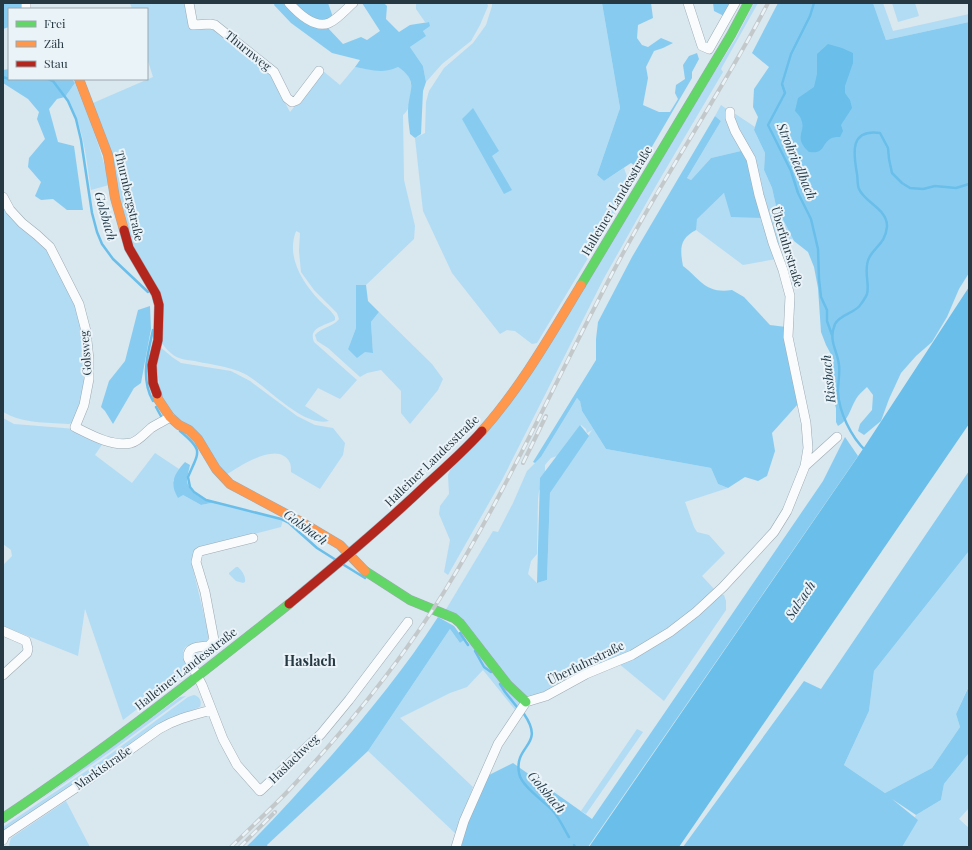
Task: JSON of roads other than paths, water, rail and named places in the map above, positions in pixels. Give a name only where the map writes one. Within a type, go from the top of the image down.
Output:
[{"type":"main road","name":"Halleiner Landesstraße","points":[[3,818],[102,749],[336,566],[404,506],[468,446],[487,425],[525,377],[731,35],[748,3]]},
{"type":"main road","name":"Thurnbergstraße","points":[[79,80],[108,155],[115,198],[129,248],[156,294],[159,305],[158,340],[152,365],[158,399],[170,417],[179,425],[189,430],[198,439],[216,469],[230,484],[303,523],[340,545],[347,557]]},
{"type":"main road","points":[[347,557],[372,577],[410,600],[454,618],[460,623],[508,685],[526,702]]},
{"type":"street","name":"Thurnweg","points":[[189,3],[193,25],[215,25],[274,72],[287,98],[292,102],[297,100],[319,71]]},
{"type":"street","points":[[289,3],[309,20],[321,24],[329,22],[353,3]]},
{"type":"street","points":[[688,3],[702,46],[709,49],[735,3]]},
{"type":"street","name":"Überfuhrstraße","points":[[526,702],[546,696],[586,674],[632,655],[670,632],[696,612],[728,582],[774,532],[788,511],[805,466],[808,448],[806,423],[788,337],[790,296],[759,195],[751,159],[735,131],[730,118],[730,112]]},
{"type":"street","name":"Golsweg","points":[[3,196],[10,210],[22,224],[50,247],[79,304],[86,331],[89,379],[84,406],[75,427],[96,437],[115,443],[132,443],[170,417]]},
{"type":"street","name":"Überfuhrstraße","points":[[805,466],[837,437]]},
{"type":"street","name":"Haslachweg","points":[[253,538],[198,553],[196,562],[205,592],[214,640],[209,646],[190,650],[188,658],[223,739],[237,766],[260,791],[321,734],[349,700],[408,622]]},
{"type":"street","points":[[3,631],[26,641],[28,649],[27,653],[3,675]]},
{"type":"street","points":[[456,847],[464,821],[498,744],[526,702]]},
{"type":"street","name":"Marktstraße","points":[[3,840],[6,835],[92,777],[159,729],[171,722],[211,710]]},
{"type":"water","points":[[828,44],[853,53],[853,63],[845,86],[845,93],[850,100],[852,108],[841,125],[843,131],[840,137],[834,137],[827,141],[818,152],[809,152],[801,142],[802,124],[800,117],[795,111],[798,98],[814,87],[817,74],[817,54]]},
{"type":"water","name":"Salzach","points":[[969,287],[969,424],[679,847],[589,847],[863,449]]},
{"type":"waterway","name":"Strohriedlbach","points":[[814,3],[810,16],[791,54],[782,84],[785,93],[768,125],[791,171],[798,193],[811,219],[818,249],[821,297],[827,310],[827,321],[832,335]]},
{"type":"waterway","name":"Golsbach","points":[[3,77],[8,79]]},
{"type":"waterway","name":"Golsbach","points":[[50,80],[53,81],[68,101],[76,119],[81,140],[92,213],[102,244],[113,259],[148,292]]},
{"type":"waterway","name":"Rissbach","points":[[866,451],[855,439],[843,416],[838,392],[839,365],[832,335],[837,321],[856,310],[866,296],[868,290],[867,263],[871,254],[884,237],[887,227],[884,215],[862,194],[858,187],[855,158],[858,138],[870,133],[880,133],[888,148],[892,173],[902,183],[910,188],[923,189],[935,186],[956,188],[969,184]]},
{"type":"waterway","name":"Golsbach","points":[[153,330],[147,357],[146,374],[149,392],[153,401]]},
{"type":"waterway","name":"Golsbach","points":[[156,407],[162,418]]},
{"type":"waterway","name":"Golsbach","points":[[180,431],[196,447],[197,456],[188,477],[190,487],[194,492],[206,500],[281,519],[289,523],[317,548],[336,560]]},
{"type":"waterway","name":"Golsbach","points":[[344,565],[365,578]]},
{"type":"waterway","name":"Golsbach","points":[[460,633],[468,645]]},
{"type":"waterway","name":"Golsbach","points":[[475,651],[484,667],[491,672]]},
{"type":"waterway","name":"Golsbach","points":[[500,684],[517,707]]},
{"type":"waterway","name":"Golsbach","points":[[524,714],[530,725],[532,733],[531,739],[521,756],[519,773],[528,788],[553,811],[569,837]]},
{"type":"railway","points":[[231,847],[275,805],[331,743],[391,670],[444,592],[514,468],[621,257],[657,193],[733,67],[768,3]]},
{"type":"railway","points":[[523,463],[546,416]]},
{"type":"railway","points":[[240,847],[275,812]]},
{"type":"district","name":"Haslach","points":[[310,661]]}]
